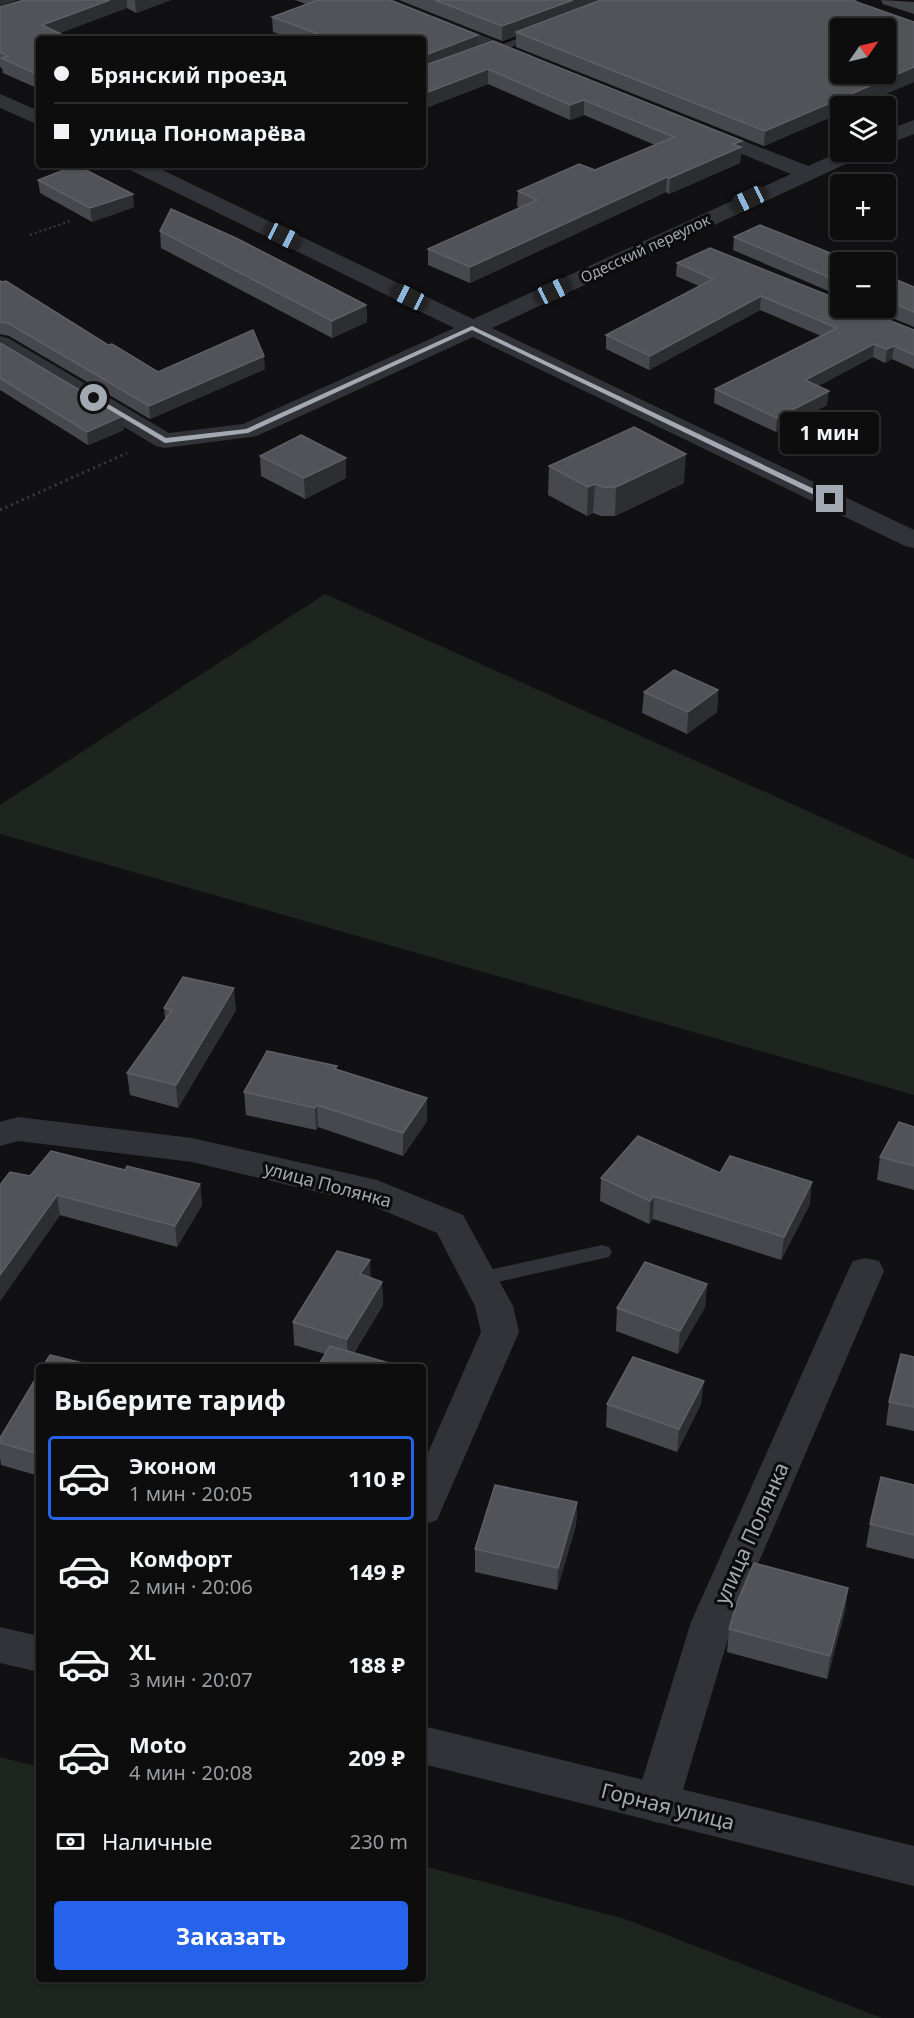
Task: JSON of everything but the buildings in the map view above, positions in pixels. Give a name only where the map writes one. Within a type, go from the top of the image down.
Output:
[{"type":"main road","points":[[890,0],[914,8]]},
{"type":"street","points":[[377,0],[542,67]]},
{"type":"street","points":[[0,100],[36,118]]},
{"type":"street","points":[[685,124],[807,173]]},
{"type":"street","points":[[896,134],[914,126]]},
{"type":"street","name":"Одесский переулок","points":[[165,441],[248,431],[833,162]]},
{"type":"street","points":[[141,168],[914,540]]},
{"type":"street","points":[[673,235],[704,248]]},
{"type":"street","points":[[0,343],[165,441]]},
{"type":"street","name":"улица Полянка","points":[[0,1134],[18,1129],[192,1150],[377,1193],[450,1224],[494,1306],[500,1332],[426,1502]]},
{"type":"street","name":"улица Полянка","points":[[657,1803],[712,1622],[866,1271]]},
{"type":"street","points":[[0,1645],[36,1653]]},
{"type":"street","name":"Горная улица","points":[[426,1746],[914,1866]]},
{"type":"lane","points":[[477,57],[550,29]]},
{"type":"lane","points":[[480,1279],[602,1252]]},
{"type":"path","points":[[30,235],[70,221]]},
{"type":"path","points":[[0,510],[116,457],[165,441]]},
{"type":"shaded area","points":[[325,594],[914,859],[914,1095],[0,834],[0,805]]},
{"type":"shaded area","points":[[0,1757],[36,1766],[36,1982],[426,1982],[426,1867],[625,1919],[882,2018],[0,2018]]},
{"type":"route","points":[[94,398],[165,441],[248,431],[472,328],[830,499]]}]
